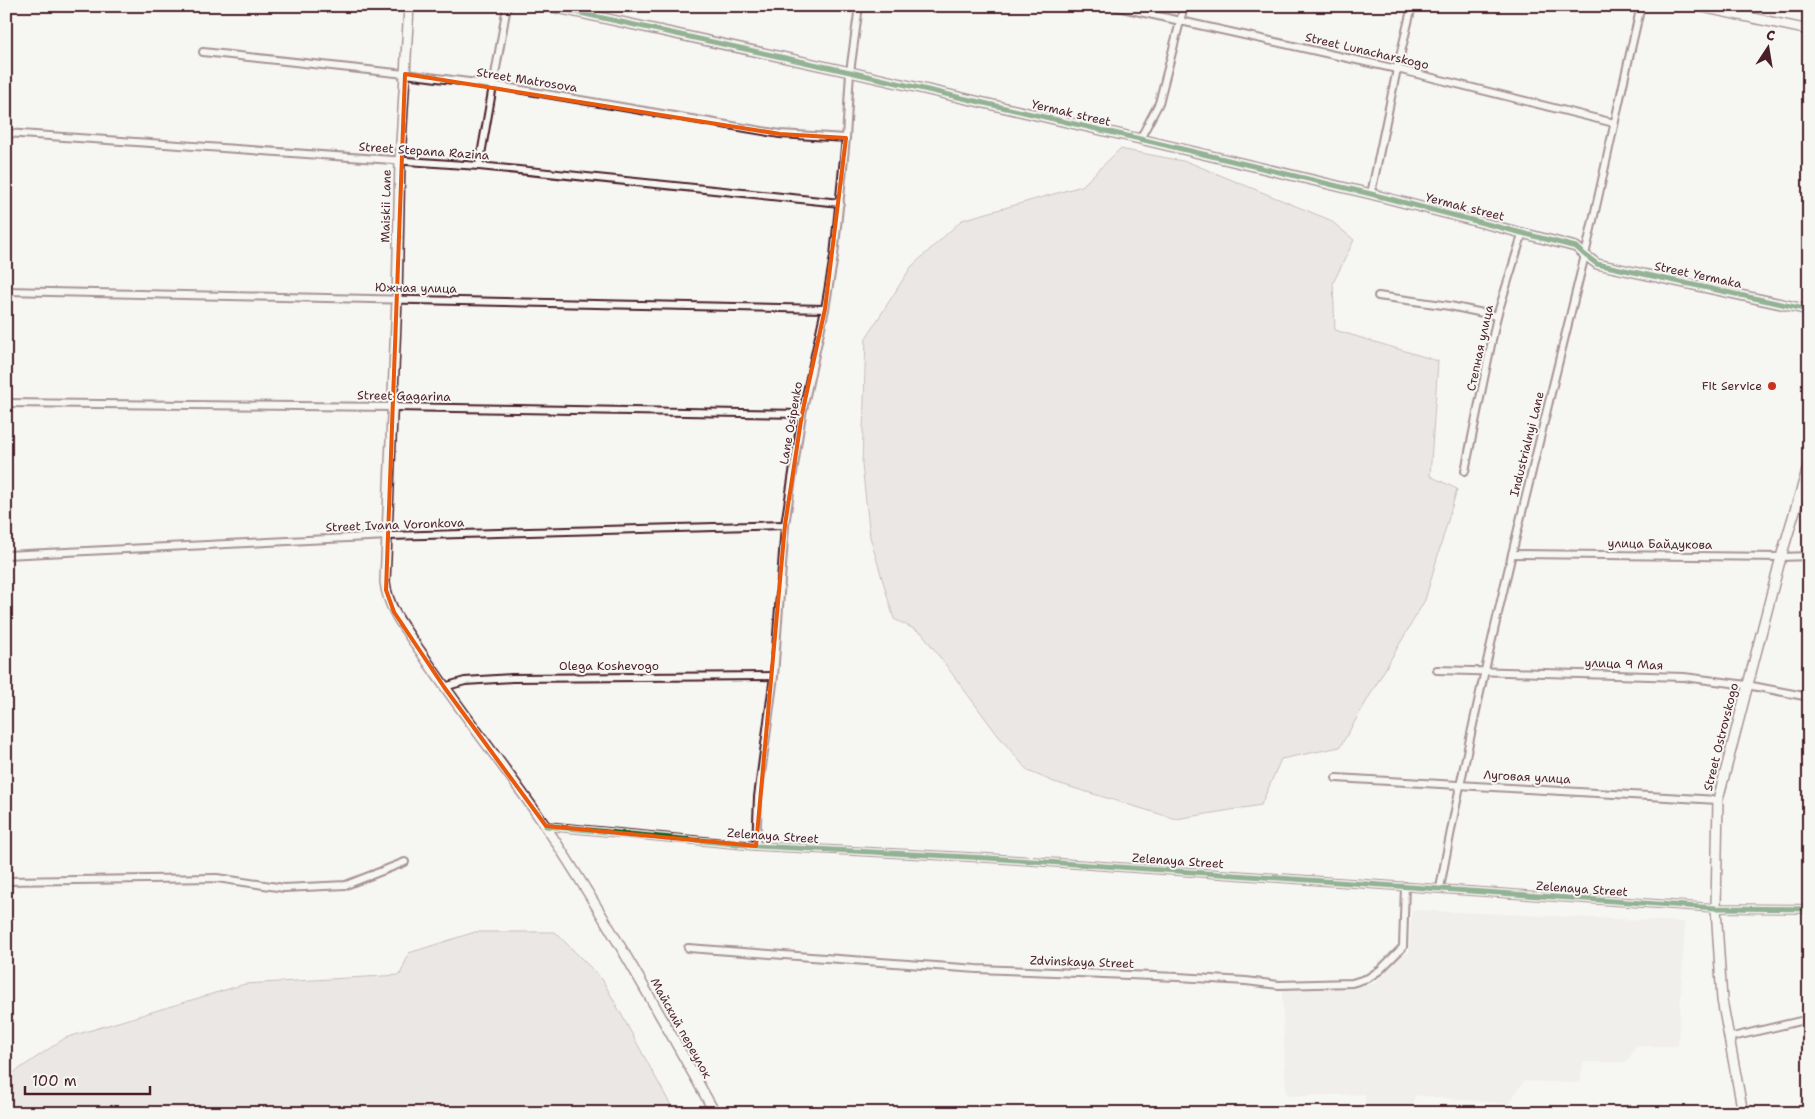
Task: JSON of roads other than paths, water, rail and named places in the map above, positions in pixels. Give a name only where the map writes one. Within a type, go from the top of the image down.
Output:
[{"type":"street","name":"Maiskii Lane","points":[[409,6],[400,160],[397,299],[385,582],[394,612],[444,687]]},
{"type":"street","points":[[479,166],[507,6]]},
{"type":"street","name":"Yermak street","points":[[548,6],[850,72],[1371,194],[1576,247],[1584,255]]},
{"type":"street","name":"Lane Osipenko","points":[[756,846],[758,797],[774,676],[785,525],[802,414],[825,309],[840,203],[850,72],[859,6]]},
{"type":"street","name":"Street Lunacharskogo","points":[[1113,6],[1397,69],[1614,123]]},
{"type":"street","points":[[1140,139],[1159,103],[1184,6]]},
{"type":"street","points":[[1371,194],[1412,6]]},
{"type":"street","name":"Industrialnyi Lane","points":[[1440,888],[1484,671],[1584,255],[1641,6]]},
{"type":"street","points":[[1697,6],[1809,30]]},
{"type":"street","name":"Street Matrosova","points":[[203,52],[493,85],[780,134],[846,138]]},
{"type":"street","name":"Street Stepana Razina","points":[[6,133],[479,166],[840,203]]},
{"type":"street","name":"Степная улица","points":[[1465,471],[1497,316],[1523,232]]},
{"type":"street","name":"Street Yermaka","points":[[1584,255],[1597,264],[1809,310]]},
{"type":"street","name":"Южная улица","points":[[6,291],[825,309]]},
{"type":"street","points":[[1378,296],[1450,306],[1497,316]]},
{"type":"street","name":"Street Gagarina","points":[[6,404],[393,407],[802,414]]},
{"type":"street","name":"Street Ostrovskogo","points":[[1743,1113],[1722,1000],[1716,908],[1718,800],[1781,557],[1809,464]]},
{"type":"street","name":"Street Ivana Voronkova","points":[[6,555],[388,536],[785,525]]},
{"type":"street","name":"улица Байдукова","points":[[1512,554],[1809,556]]},
{"type":"street","name":"улица 9 Мая","points":[[1437,670],[1684,677],[1747,685],[1809,697]]},
{"type":"street","name":"Olega Koshevogo","points":[[444,687],[465,680],[512,678],[774,676]]},
{"type":"street","name":"Майский переулок","points":[[444,687],[546,826],[626,955],[715,1113]]},
{"type":"street","name":"Луговая улица","points":[[1336,778],[1718,800]]},
{"type":"street","name":"Zelenaya Street","points":[[546,826],[756,846],[988,858],[1716,908],[1809,909]]},
{"type":"street","points":[[6,882],[217,878],[284,888],[346,884],[405,862]]},
{"type":"street","name":"Zdvinskaya Street","points":[[688,948],[978,970],[1236,980],[1279,985],[1352,983],[1368,978],[1380,970],[1403,946],[1405,886]]},
{"type":"street","points":[[1728,1038],[1809,1019]]},
{"type":"place","name":"Fit Service","points":[[1772,386]]}]
